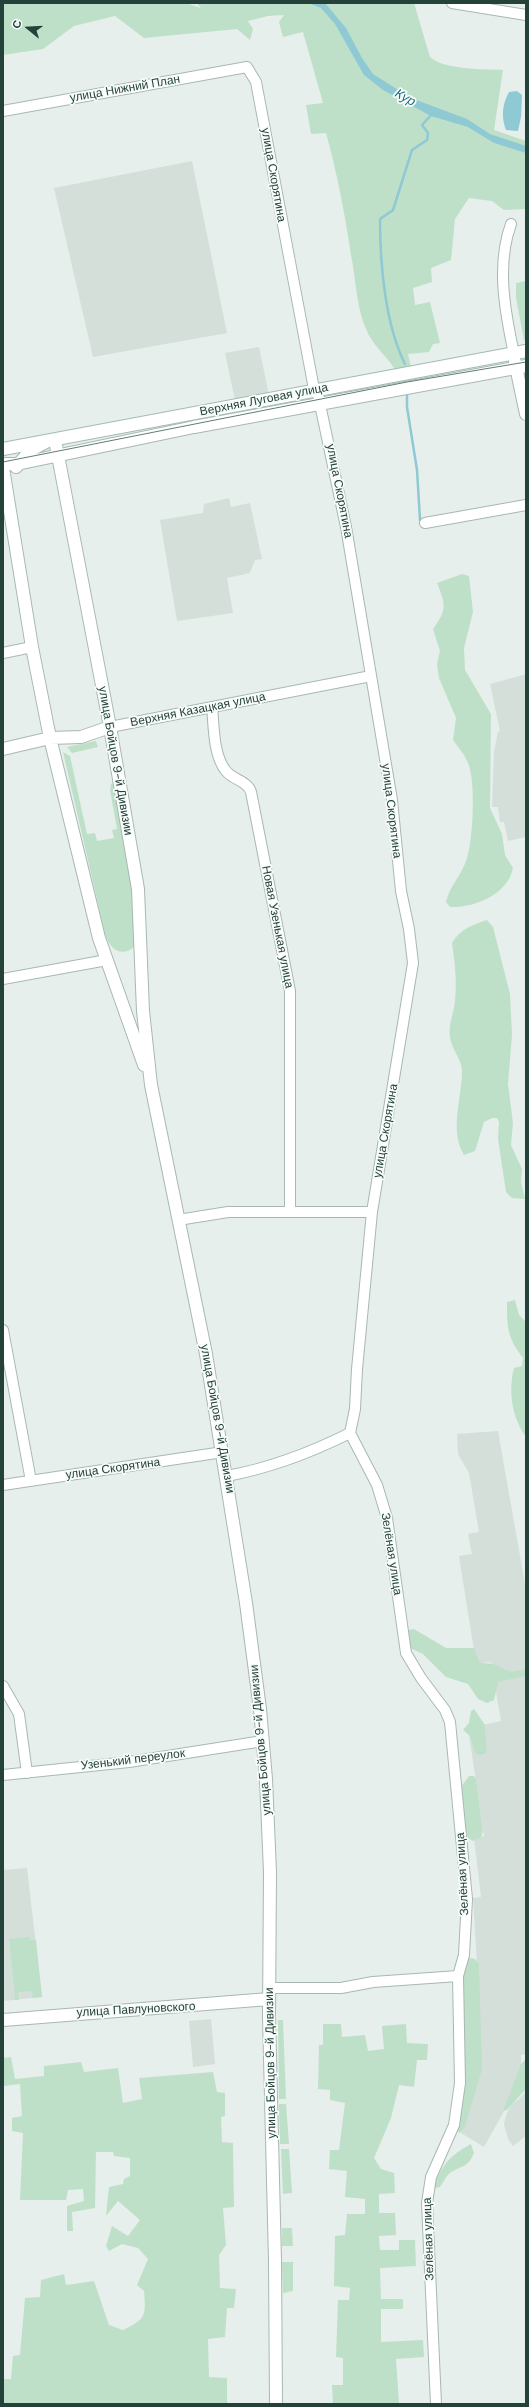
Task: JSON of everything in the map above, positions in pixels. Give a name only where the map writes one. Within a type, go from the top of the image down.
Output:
[{"type":"street","points":[[452,3],[526,15]]},
{"type":"street","name":"улица Нижний План","points":[[3,112],[247,67]]},
{"type":"street","name":"улица Скорятина","points":[[247,67],[256,82],[314,390],[318,395],[345,521],[395,817],[401,891],[409,929],[413,963],[372,1212],[357,1369],[355,1409],[350,1433]]},
{"type":"street","points":[[511,224],[506,238],[503,264],[503,285],[514,354],[521,367],[526,414]]},
{"type":"street","name":"Верхняя Луговая улица","points":[[3,449],[526,351]]},
{"type":"street","name":"Верхняя Луговая улица","points":[[3,464],[17,464],[58,457],[194,427],[521,367]]},
{"type":"street","points":[[10,504],[10,484],[17,464],[31,450],[51,441]]},
{"type":"street","name":"улица Бойцов 9-й Дивизии","points":[[51,441],[58,457],[110,727],[138,889],[143,1011],[151,1085],[206,1354],[223,1452],[246,1603],[263,1741],[270,1872],[269,1994],[276,2404]]},
{"type":"street","name":"улица Бойцов 9-й Дивизии","points":[[3,468],[32,647],[50,738],[100,938],[151,1085]]},
{"type":"street","points":[[425,523],[526,505]]},
{"type":"street","points":[[3,653],[32,647]]},
{"type":"street","name":"Верхняя Казацкая улица","points":[[3,749],[50,738],[81,737],[110,727],[371,676]]},
{"type":"street","name":"Новая Узенькая улица","points":[[212,707],[220,761],[229,775],[247,785],[251,792],[288,980],[290,1211]]},
{"type":"street","points":[[3,979],[107,960]]},
{"type":"street","points":[[178,1220],[228,1212],[372,1212]]},
{"type":"street","points":[[3,1330],[31,1481]]},
{"type":"street","points":[[227,1476],[250,1471],[296,1457],[350,1433]]},
{"type":"street","name":"Зелёная улица","points":[[350,1433],[377,1485],[387,1518],[406,1653],[421,1678],[445,1710],[450,1722],[467,1899],[464,1955],[458,1976],[459,2104],[454,2125],[431,2177],[427,2203],[436,2404]]},
{"type":"street","name":"улица Скорятина","points":[[3,1485],[223,1452]]},
{"type":"street","points":[[3,1686],[19,1714],[27,1773]]},
{"type":"street","name":"Узенький переулок","points":[[3,1775],[129,1762],[263,1741]]},
{"type":"street","name":"улица Павлуновского","points":[[3,2020],[341,1988],[373,1982],[458,1976]]},
{"type":"shaded area","points":[[192,161],[227,333],[93,357],[54,188]]},
{"type":"shaded area","points":[[259,347],[269,395],[235,400],[225,353]]},
{"type":"shaded area","points":[[229,498],[231,507],[250,503],[262,559],[255,560],[250,573],[227,578],[233,613],[177,621],[160,520],[203,513],[204,504]]},
{"type":"shaded area","points":[[526,674],[526,837],[508,841],[504,822],[500,822],[498,807],[492,807],[494,751],[498,732],[500,731],[490,684]]},
{"type":"shaded area","points":[[498,1431],[526,1590],[526,2054],[521,2055],[521,2073],[512,2097],[484,2147],[461,2133],[479,2066],[478,1979],[473,1898],[481,1897],[474,1838],[484,1836],[468,1728],[501,1721],[491,1662],[476,1663],[459,1556],[472,1554],[468,1534],[479,1532],[469,1473],[458,1454],[457,1434]]},
{"type":"shaded area","points":[[27,1868],[42,1997],[3,2001],[3,1870]]},
{"type":"shaded area","points":[[211,2019],[215,2064],[193,2067],[189,2021]]},
{"type":"shaded area","points":[[526,2092],[526,2136],[513,2146],[508,2139],[504,2124],[506,2115],[511,2106]]},
{"type":"green space","points":[[3,3],[186,3],[201,8],[197,3],[414,3],[430,57],[436,61],[454,67],[503,70],[494,130],[526,141],[526,209],[504,210],[492,201],[469,198],[455,219],[451,260],[431,268],[432,282],[413,288],[415,305],[430,302],[440,343],[433,344],[429,352],[408,354],[411,367],[396,371],[369,335],[360,311],[349,240],[334,163],[326,133],[311,134],[306,105],[323,103],[303,32],[283,37],[279,22],[284,15],[268,16],[248,21],[253,29],[250,40],[237,29],[144,38],[115,16],[74,26],[43,49],[3,55]]},
{"type":"green space","points":[[526,281],[526,340],[524,340],[516,298],[516,283]]},
{"type":"green space","points":[[462,574],[469,576],[473,612],[464,648],[465,670],[491,714],[490,808],[502,834],[505,855],[513,868],[505,885],[489,898],[470,905],[450,907],[446,902],[450,890],[465,864],[469,849],[473,796],[467,760],[453,740],[456,718],[439,678],[437,664],[440,651],[433,629],[441,617],[444,607],[437,583]]},
{"type":"green space","points":[[96,741],[98,747],[72,753],[67,747]]},
{"type":"green space","points":[[107,745],[109,745],[133,890],[135,946],[125,952],[116,950],[109,944],[105,934],[63,752],[70,756],[87,834],[95,833],[97,841],[114,838],[112,830],[117,829],[110,790],[111,784],[114,783]]},
{"type":"green space","points":[[487,920],[493,927],[510,994],[512,1035],[508,1084],[513,1123],[511,1145],[522,1169],[521,1182],[525,1199],[512,1198],[506,1192],[498,1139],[499,1122],[497,1118],[492,1118],[484,1122],[475,1151],[464,1155],[457,1135],[457,1114],[462,1067],[452,1045],[450,1032],[456,986],[452,943],[463,931],[471,926]]},
{"type":"green space","points":[[515,1300],[519,1315],[526,1322],[526,1437],[521,1430],[514,1413],[511,1395],[514,1368],[522,1366],[523,1358],[511,1338],[507,1318],[507,1302]]},
{"type":"green space","points":[[414,1629],[446,1648],[474,1648],[479,1661],[483,1663],[493,1664],[511,1672],[526,1669],[526,1676],[498,1682],[494,1700],[487,1703],[478,1699],[468,1684],[446,1677],[423,1654],[410,1648],[406,1634],[409,1630]]},
{"type":"green space","points":[[474,1709],[485,1725],[486,1753],[481,1755],[475,1753],[470,1736],[463,1730],[469,1723],[471,1711]]},
{"type":"green space","points":[[469,1776],[474,1776],[476,1779],[483,1831],[481,1837],[473,1841],[468,1838],[466,1832],[460,1788]]},
{"type":"green space","points":[[30,1937],[30,1940],[36,1940],[42,1997],[33,1998],[32,1991],[18,1992],[19,2000],[15,2000],[9,1939]]},
{"type":"green space","points":[[469,1958],[475,1959],[479,1964],[482,2069],[465,2127],[460,2133],[456,2129],[464,2089],[464,1975]]},
{"type":"green space","points":[[278,2020],[283,2020],[286,2099],[279,2099]]},
{"type":"green space","points":[[323,2024],[341,2024],[342,2037],[365,2035],[368,2051],[384,2049],[382,2026],[406,2024],[407,2043],[428,2044],[427,2060],[417,2060],[414,2087],[399,2085],[391,2118],[374,2158],[381,2169],[394,2173],[395,2193],[379,2194],[379,2213],[395,2213],[396,2235],[379,2236],[380,2250],[399,2250],[399,2240],[415,2240],[416,2266],[380,2268],[381,2299],[403,2299],[403,2309],[381,2309],[381,2342],[423,2340],[424,2357],[396,2359],[399,2404],[333,2404],[332,2385],[343,2385],[343,2358],[336,2357],[338,2300],[349,2300],[350,2288],[334,2286],[335,2236],[345,2235],[347,2214],[365,2214],[365,2199],[345,2197],[347,2171],[329,2169],[330,2150],[339,2150],[345,2103],[330,2100],[330,2090],[318,2089],[319,2045],[323,2045]]},
{"type":"green space","points":[[11,2057],[15,2079],[44,2076],[44,2066],[81,2062],[84,2072],[118,2068],[123,2103],[142,2099],[139,2078],[213,2072],[217,2092],[225,2093],[225,2116],[221,2117],[222,2142],[233,2143],[234,2207],[223,2208],[226,2245],[219,2255],[220,2288],[236,2289],[234,2308],[227,2308],[225,2337],[208,2339],[209,2377],[227,2378],[227,2404],[3,2404],[3,2379],[11,2379],[13,2356],[20,2355],[25,2298],[40,2297],[41,2280],[64,2274],[66,2285],[94,2281],[109,2325],[123,2330],[136,2323],[143,2316],[145,2306],[144,2291],[137,2285],[148,2259],[138,2248],[122,2244],[109,2251],[106,2246],[112,2226],[128,2236],[140,2220],[118,2201],[106,2216],[109,2187],[123,2184],[124,2179],[130,2176],[130,2158],[114,2156],[113,2152],[96,2152],[95,2208],[72,2212],[73,2231],[67,2231],[67,2206],[84,2201],[83,2189],[68,2190],[66,2200],[20,2200],[23,2133],[12,2131],[12,2118],[22,2116],[20,2084],[4,2086],[3,2058]]},
{"type":"green space","points":[[526,2059],[526,2089],[507,2110],[503,2111],[521,2064]]},
{"type":"green space","points":[[279,2104],[286,2104],[289,2144],[280,2144]]},
{"type":"green space","points":[[471,2144],[474,2153],[467,2164],[454,2170],[440,2187],[433,2189],[439,2174],[447,2162],[458,2152]]},
{"type":"green space","points":[[281,2149],[289,2149],[292,2193],[283,2194]]},
{"type":"green space","points":[[282,2228],[292,2228],[293,2246],[282,2246]]},
{"type":"green space","points":[[282,2262],[293,2262],[293,2291],[283,2293]]},
{"type":"water","name":"Кур","points":[[308,3],[325,3],[346,28],[362,58],[373,74],[411,98],[467,119],[490,134],[526,146],[526,153],[494,143],[468,127],[431,116],[383,90],[364,75],[335,24],[321,8]]},
{"type":"water","points":[[517,91],[522,95],[521,117],[518,131],[506,130],[503,120],[505,102],[509,92]]},
{"type":"waterway","points":[[405,364],[398,348],[388,312],[381,255],[380,219],[393,210],[412,150],[427,140],[428,133],[422,125],[432,114]]},
{"type":"waterway","points":[[407,392],[407,407],[417,470],[420,520]]},
{"type":"tram line","points":[[3,462],[407,382],[526,362]]}]
